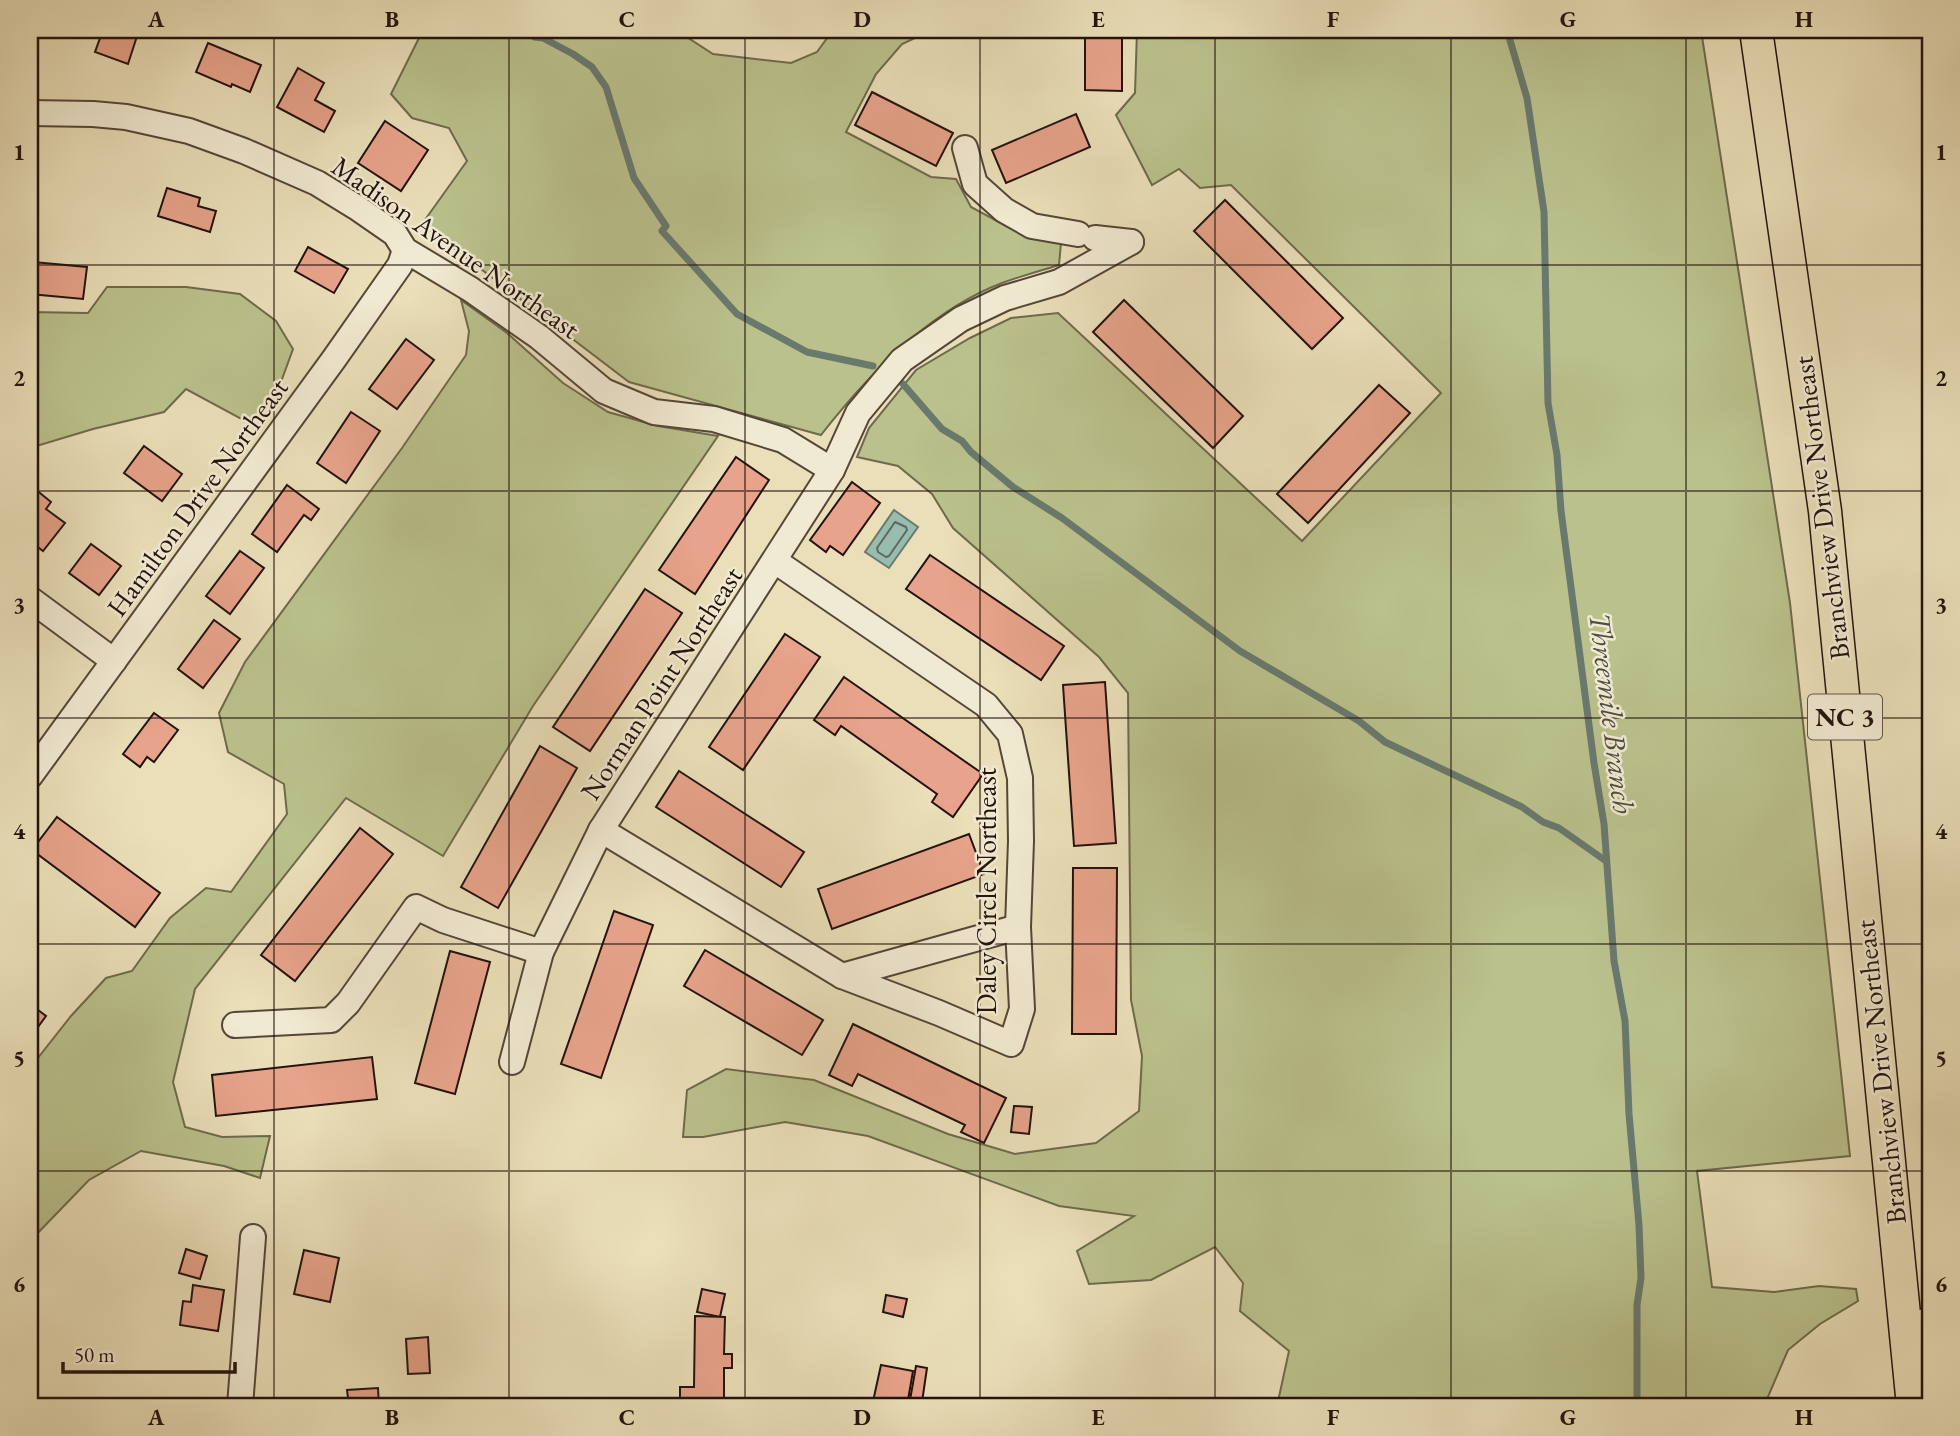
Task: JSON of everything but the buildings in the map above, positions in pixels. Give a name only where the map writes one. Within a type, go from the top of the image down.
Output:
[{"type":"main road","name":"Branchview Drive Northeast","points":[[1755,30],[1825,511],[1918,1325],[1913,1406]]},
{"type":"street","name":"Madison Avenue Northeast","points":[[30,113],[126,117],[200,135],[317,183],[395,234],[405,250],[470,289],[539,337],[604,391],[654,412],[714,419],[783,440],[832,470]]},
{"type":"street","name":"Norman Point Northeast","points":[[512,1062],[541,952],[601,830],[832,470],[858,413],[902,360],[961,319],[1004,298],[1059,282],[1131,242],[1032,226],[1004,210],[975,184],[965,148]]},
{"type":"street","name":"Hamilton Drive Northeast","points":[[30,776],[334,359],[400,265],[405,250]]},
{"type":"street","name":"Daley Circle Northeast","points":[[601,830],[842,976],[939,1013],[1011,1045],[1022,1009],[1018,927],[1020,778],[1010,734],[986,705],[775,561]]},
{"type":"street","points":[[30,599],[114,661]]},
{"type":"street","points":[[235,1025],[331,1020],[348,1003],[416,907],[443,920],[541,952]]},
{"type":"street","points":[[842,976],[1018,927]]},
{"type":"street","points":[[240,1406],[253,1237]]},
{"type":"green space","points":[[423,30],[676,30],[713,54],[791,63],[817,52],[833,30],[932,30],[902,44],[876,74],[846,132],[931,177],[956,179],[971,207],[1019,233],[1061,243],[1059,265],[1002,283],[976,295],[926,327],[880,368],[821,435],[629,382],[422,224],[467,161],[449,128],[412,118],[391,94]]},
{"type":"green space","points":[[1137,30],[1701,30],[1790,603],[1850,1156],[1697,1171],[1712,1287],[1774,1292],[1819,1286],[1856,1289],[1858,1301],[1820,1324],[1788,1350],[1764,1406],[1277,1406],[1289,1351],[1240,1311],[1243,1283],[1215,1247],[1151,1280],[1089,1284],[1077,1251],[1134,1216],[1059,1206],[868,1136],[785,1122],[703,1137],[683,1137],[687,1090],[726,1069],[814,1080],[948,1134],[1015,1154],[1096,1143],[1139,1111],[1142,1056],[1131,1000],[1128,693],[1099,657],[953,528],[932,494],[898,466],[857,457],[869,428],[916,370],[970,338],[1011,318],[1058,313],[1302,541],[1441,393],[1231,185],[1200,188],[1179,169],[1152,185],[1116,115],[1135,93]]},
{"type":"green space","points":[[107,287],[186,287],[240,294],[276,321],[293,349],[278,390],[261,414],[245,421],[186,389],[164,412],[30,448],[30,312],[88,313]]},
{"type":"green space","points":[[461,300],[507,333],[563,383],[608,412],[658,426],[718,436],[533,706],[443,856],[346,798],[195,989],[173,1082],[185,1127],[222,1137],[270,1136],[260,1178],[224,1166],[141,1151],[89,1180],[30,1241],[30,1068],[71,1016],[106,978],[132,971],[170,918],[206,888],[231,892],[287,814],[284,784],[228,752],[219,713],[245,662],[402,448],[466,355],[469,331]]},
{"type":"water","points":[[894,510],[918,527],[889,568],[865,552]]},
{"type":"waterway","points":[[524,30],[573,54],[592,67],[606,87],[634,178],[666,226],[662,231],[737,314],[807,352],[873,366]]},
{"type":"waterway","name":"Threemile Branch","points":[[1507,30],[1527,98],[1544,212],[1548,403],[1604,824],[1614,961],[1625,1021],[1641,1278],[1637,1305],[1637,1406]]},
{"type":"waterway","points":[[903,384],[942,429],[962,441],[971,452],[1013,487],[1062,518],[1240,651],[1359,721],[1385,742],[1522,807],[1543,822],[1559,828],[1606,861]]}]
